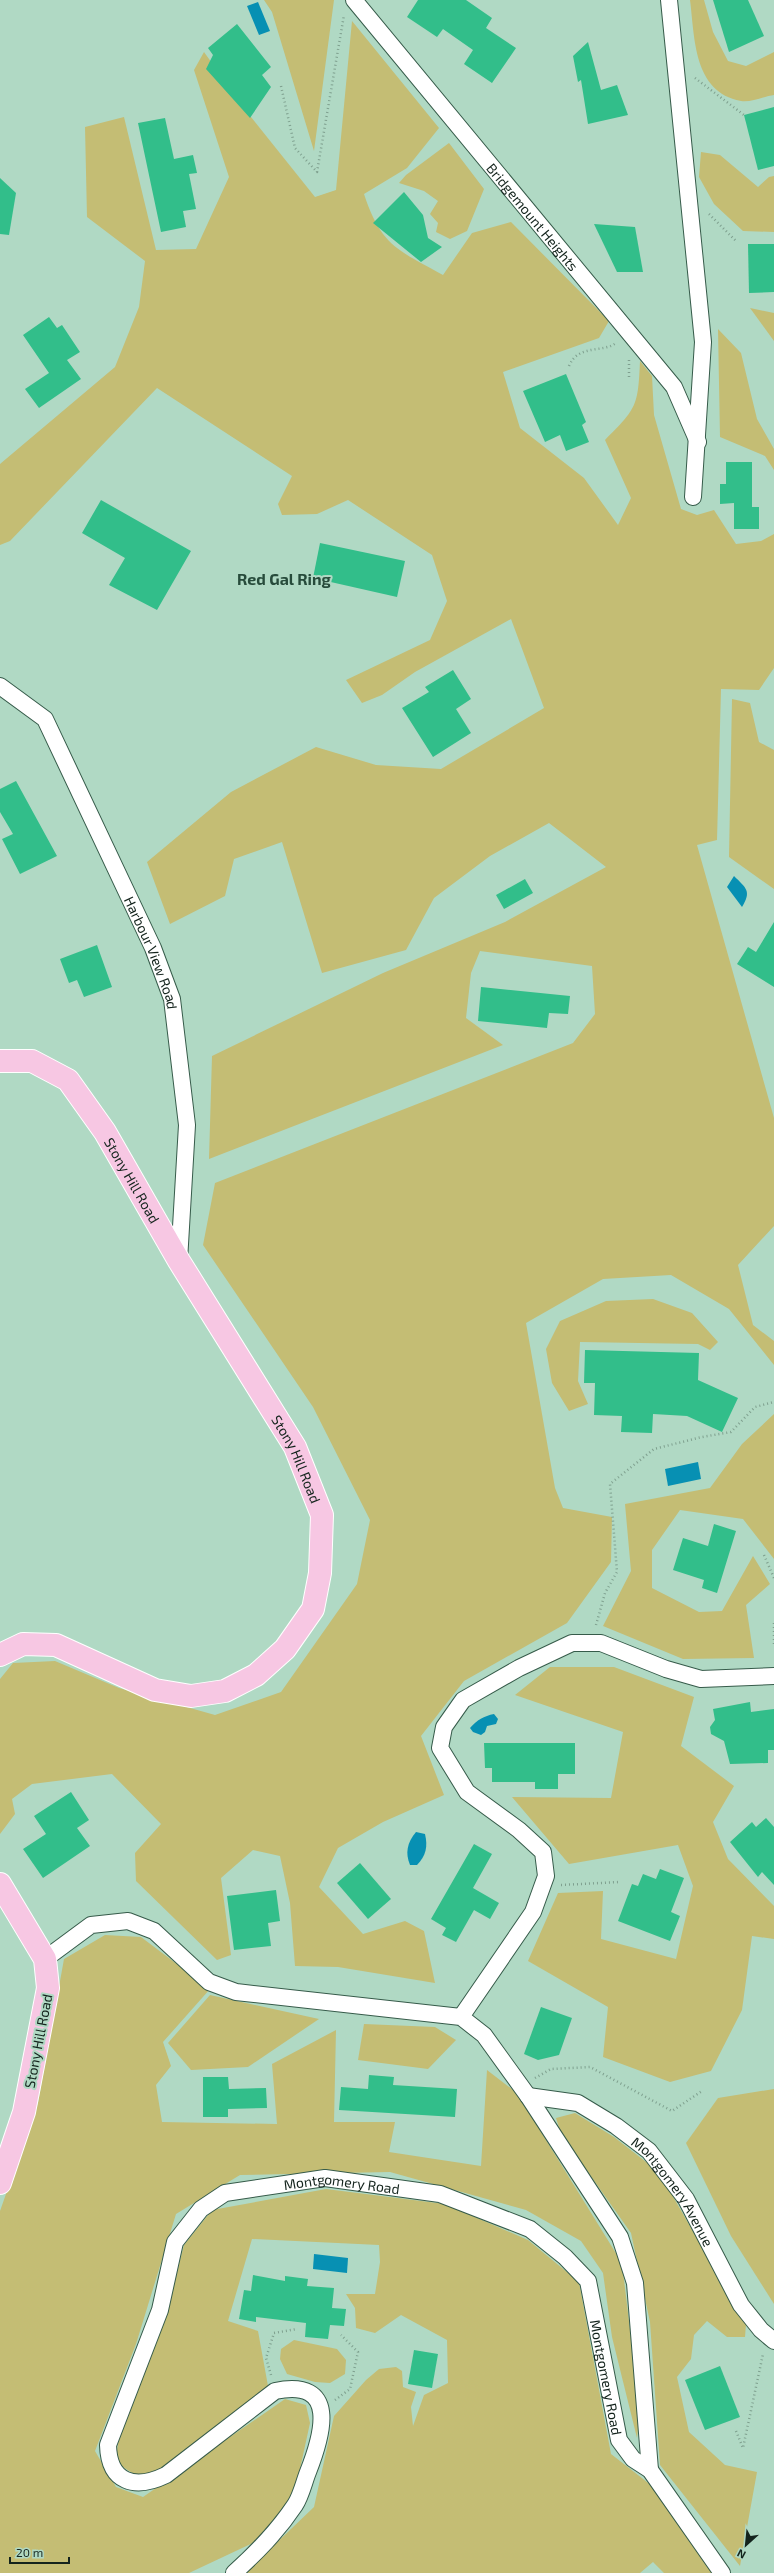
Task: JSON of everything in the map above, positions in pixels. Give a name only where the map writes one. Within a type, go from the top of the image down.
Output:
[{"type":"main road","name":"Stony Hill Road","points":[[0,1060],[32,1061],[68,1080],[105,1132],[180,1261],[295,1447],[322,1515],[320,1573],[313,1609],[285,1649],[256,1675],[225,1691],[191,1696],[155,1690],[56,1645],[24,1644],[0,1655]]},
{"type":"main road","name":"Stony Hill Road","points":[[0,1884],[45,1959],[48,1988],[24,2112],[0,2182]]},
{"type":"street","name":"Bridgemount Heights","points":[[669,0],[703,342],[698,442],[693,497]]},
{"type":"street","name":"Bridgemount Heights","points":[[350,4],[674,387],[698,442]]},
{"type":"street","name":"Harbour View Road","points":[[0,686],[45,719],[153,948],[172,999],[187,1125],[180,1261]]},
{"type":"street","points":[[45,1959],[91,1925],[128,1921],[154,1932],[209,1982],[236,1992],[461,2017],[533,1912],[546,1876],[543,1852],[519,1830],[467,1792],[440,1748],[444,1728],[463,1700],[519,1668],[572,1643],[601,1643],[666,1669],[701,1679],[774,1676]]},
{"type":"street","name":"Montgomery Road","points":[[461,2017],[484,2035],[524,2091],[620,2237],[633,2276],[650,2470]]},
{"type":"street","name":"Montgomery Avenue","points":[[524,2091],[578,2103],[616,2126],[649,2151],[686,2199],[742,2305],[770,2338]]},
{"type":"street","name":"Montgomery Road","points":[[275,2391],[166,2475],[150,2483],[134,2484],[118,2474],[109,2462],[108,2445],[160,2310],[175,2242],[201,2209],[225,2193],[325,2178],[440,2194],[530,2229],[565,2257],[588,2281],[619,2440],[633,2459],[650,2470]]},
{"type":"street","points":[[234,2573],[267,2543],[296,2504],[314,2456],[324,2420],[321,2404],[309,2392],[292,2388],[275,2391]]},
{"type":"street","points":[[650,2470],[722,2573]]},
{"type":"path","points":[[281,86],[296,148],[317,172],[350,4]]},
{"type":"path","points":[[676,67],[701,81],[744,114]]},
{"type":"path","points":[[688,193],[737,242]]},
{"type":"path","points":[[568,366],[571,360],[590,349],[613,345],[629,332]]},
{"type":"path","points":[[592,1643],[605,1593],[617,1572],[610,1484],[654,1449],[702,1437],[731,1432],[755,1407],[774,1402]]},
{"type":"path","points":[[764,1555],[774,1578]]},
{"type":"path","points":[[774,1623],[774,1644]]},
{"type":"path","points":[[542,1886],[620,1882]]},
{"type":"path","points":[[524,2091],[551,2069],[590,2067],[672,2111],[702,2091]]},
{"type":"path","points":[[275,2391],[266,2358],[274,2333],[297,2329]]},
{"type":"path","points":[[322,2410],[350,2389],[358,2352],[341,2335]]},
{"type":"path","points":[[736,2431],[743,2448],[770,2338]]},
{"type":"shaded area","points":[[264,0],[334,0],[314,151],[272,12]]},
{"type":"shaded area","points":[[690,0],[704,0],[713,32],[728,61],[746,66],[774,52],[774,95],[749,101],[741,101],[725,96],[713,87],[705,75],[699,61],[693,31]]},
{"type":"shaded area","points":[[352,21],[439,128],[407,168],[364,194],[377,225],[385,236],[393,245],[403,252],[443,275],[472,233],[511,222],[609,321],[599,338],[503,372],[520,428],[584,478],[618,525],[631,498],[605,440],[630,413],[634,405],[638,388],[640,361],[652,376],[654,415],[681,509],[697,515],[714,510],[736,544],[761,541],[774,534],[774,668],[759,690],[721,689],[717,840],[697,845],[774,1118],[774,1226],[738,1265],[753,1325],[774,1341],[774,1365],[729,1309],[671,1275],[603,1279],[526,1323],[555,1488],[563,1508],[612,1517],[611,1562],[567,1623],[464,1681],[421,1736],[444,1795],[383,1822],[338,1848],[319,1887],[363,1934],[405,1921],[424,1931],[435,1983],[338,1967],[295,1966],[290,1903],[280,1856],[253,1850],[221,1878],[231,1955],[217,1960],[136,1881],[135,1853],[161,1824],[112,1774],[32,1784],[12,1799],[15,1814],[0,1834],[0,1679],[13,1663],[55,1661],[119,1688],[215,1715],[281,1692],[357,1584],[370,1520],[313,1407],[203,1245],[215,1183],[573,1043],[595,1014],[592,966],[480,951],[471,973],[466,1018],[503,1045],[209,1159],[212,1056],[383,973],[505,922],[606,867],[549,823],[490,856],[434,898],[406,950],[322,973],[282,842],[234,859],[225,896],[170,924],[147,862],[231,792],[316,747],[376,765],[441,769],[544,708],[511,619],[415,672],[382,695],[362,703],[346,680],[430,640],[447,601],[432,555],[348,500],[317,514],[282,515],[278,504],[292,476],[157,388],[10,541],[0,545],[0,464],[115,367],[139,307],[145,261],[87,217],[85,127],[124,117],[156,250],[196,249],[229,177],[194,70],[204,52],[247,112],[315,197],[336,190]]},
{"type":"shaded area","points":[[449,143],[484,189],[467,231],[450,239],[436,232],[438,223],[430,214],[438,201],[424,191],[399,183],[406,175]]},
{"type":"shaded area","points":[[701,152],[720,155],[758,187],[769,177],[774,176],[774,232],[743,231],[714,204],[699,177]]},
{"type":"shaded area","points":[[750,308],[774,313],[774,341]]},
{"type":"shaded area","points":[[718,329],[741,353],[757,419],[774,449],[774,470],[765,456],[720,437]]},
{"type":"shaded area","points":[[732,699],[750,703],[759,742],[774,750],[774,889],[729,857]]},
{"type":"shaded area","points":[[653,1299],[692,1313],[718,1342],[710,1350],[698,1344],[580,1342],[578,1381],[588,1404],[569,1411],[552,1383],[546,1349],[560,1321],[606,1301]]},
{"type":"shaded area","points":[[774,1414],[774,1559],[743,1519],[680,1510],[652,1550],[652,1588],[699,1612],[722,1611],[753,1556],[770,1584],[746,1605],[754,1658],[683,1659],[603,1626],[631,1571],[625,1504],[710,1488],[742,1444]]},
{"type":"shaded area","points":[[550,1667],[614,1667],[694,1697],[681,1746],[734,1786],[713,1822],[728,1859],[774,1906],[774,1939],[752,1936],[742,2010],[711,2071],[670,2082],[603,2057],[608,2007],[528,1961],[558,1893],[603,1891],[601,1939],[676,1959],[693,1886],[678,1845],[569,1864],[512,1797],[611,1798],[623,1732],[515,1695]]},
{"type":"shaded area","points":[[105,1935],[141,1937],[210,1989],[163,2042],[171,2066],[156,2085],[162,2122],[277,2124],[272,2064],[336,2030],[334,2122],[395,2122],[389,2152],[481,2166],[487,2070],[517,2093],[622,2263],[640,2413],[637,2438],[612,2337],[603,2273],[581,2241],[526,2210],[390,2172],[240,2175],[176,2214],[136,2344],[95,2451],[116,2487],[143,2497],[285,2399],[306,2405],[310,2423],[295,2492],[259,2540],[189,2573],[0,2573],[0,2211],[38,2103],[64,1959]]},
{"type":"shaded area","points":[[210,1995],[319,2019],[248,2067],[191,2070],[168,2043]]},
{"type":"shaded area","points":[[364,2024],[435,2027],[456,2040],[428,2069],[358,2060]]},
{"type":"shaded area","points":[[774,2089],[774,2304],[731,2236],[686,2143],[718,2098]]},
{"type":"shaded area","points":[[575,2113],[614,2137],[659,2172],[746,2324],[745,2337],[727,2337],[707,2321],[694,2335],[691,2359],[677,2377],[689,2432],[725,2465],[757,2472],[740,2566],[660,2465],[650,2322],[631,2233],[561,2134],[556,2118]]},
{"type":"shaded area","points":[[326,2189],[445,2204],[528,2240],[579,2282],[611,2454],[656,2489],[713,2573],[664,2573],[653,2562],[640,2573],[245,2573],[314,2507],[334,2416],[366,2380],[379,2369],[396,2367],[402,2371],[403,2387],[416,2392],[411,2407],[413,2426],[424,2395],[448,2383],[447,2340],[401,2315],[375,2333],[356,2328],[355,2308],[346,2294],[375,2294],[380,2262],[379,2245],[252,2239],[228,2321],[258,2331],[268,2386],[167,2466],[140,2478],[115,2462],[119,2438],[168,2307],[184,2245],[212,2210]]},
{"type":"shaded area","points":[[294,2340],[337,2349],[346,2360],[345,2374],[330,2383],[315,2382],[287,2374],[280,2359],[281,2349]]},
{"type":"water","points":[[258,2],[270,31],[259,35],[247,6]]},
{"type":"water","points":[[734,876],[742,884],[747,893],[747,897],[742,907],[727,887]]},
{"type":"water","points":[[698,1462],[701,1479],[668,1486],[665,1469]]},
{"type":"water","points":[[494,1714],[498,1719],[496,1724],[487,1726],[485,1732],[481,1735],[473,1732],[470,1728],[481,1719]]},
{"type":"water","points":[[416,1832],[425,1834],[426,1851],[417,1865],[410,1865],[407,1852],[409,1844]]},
{"type":"water","points":[[314,2254],[348,2258],[347,2273],[313,2269]]},
{"type":"building","points":[[418,0],[466,0],[492,18],[486,28],[516,48],[492,83],[464,64],[473,50],[443,29],[437,37],[407,17]]},
{"type":"building","points":[[713,0],[748,0],[764,36],[729,52]]},
{"type":"building","points":[[237,24],[271,67],[262,75],[271,87],[250,118],[206,69],[213,55],[208,48]]},
{"type":"building","points":[[588,42],[601,90],[617,85],[628,115],[588,124],[581,80],[578,82],[573,56]]},
{"type":"building","points":[[774,107],[774,166],[758,170],[744,115]]},
{"type":"building","points":[[165,118],[174,159],[193,155],[197,173],[189,174],[196,209],[183,211],[186,227],[161,232],[138,123]]},
{"type":"building","points":[[0,178],[16,193],[9,235],[0,234]]},
{"type":"building","points":[[404,192],[423,215],[428,238],[442,247],[421,262],[373,223]]},
{"type":"building","points":[[594,224],[635,227],[643,272],[617,272]]},
{"type":"building","points":[[748,244],[774,244],[774,292],[749,293]]},
{"type":"building","points":[[49,317],[57,328],[62,325],[80,352],[67,360],[81,379],[39,408],[25,389],[49,373],[23,335]]},
{"type":"building","points":[[566,374],[586,422],[582,425],[589,442],[566,451],[560,435],[545,442],[523,391]]},
{"type":"building","points":[[726,462],[752,462],[752,507],[759,507],[759,529],[734,529],[734,503],[720,504],[720,484],[726,484]]},
{"type":"building","points":[[101,500],[191,551],[157,610],[109,585],[125,558],[82,533]]},
{"type":"building","points":[[320,543],[405,561],[397,597],[313,578]]},
{"type":"building","points":[[453,670],[471,699],[456,709],[471,733],[433,757],[402,708],[429,692],[425,687]]},
{"type":"building","points":[[16,781],[57,856],[20,874],[2,839],[13,834],[0,812],[0,789]]},
{"type":"building","points":[[525,879],[533,893],[504,909],[496,895]]},
{"type":"building","points":[[774,922],[774,987],[737,964],[748,947],[756,952]]},
{"type":"building","points":[[97,945],[112,987],[84,997],[77,980],[69,983],[60,959]]},
{"type":"building","points":[[481,987],[570,996],[568,1014],[549,1013],[547,1028],[478,1021]]},
{"type":"building","points":[[585,1350],[699,1353],[698,1380],[738,1398],[722,1432],[687,1416],[653,1414],[652,1433],[621,1432],[622,1416],[594,1415],[595,1383],[584,1383]]},
{"type":"building","points":[[714,1524],[736,1531],[717,1593],[702,1588],[704,1580],[673,1570],[683,1538],[708,1546]]},
{"type":"building","points":[[750,1702],[751,1712],[774,1709],[774,1750],[768,1750],[768,1763],[730,1764],[724,1741],[711,1734],[710,1727],[715,1720],[713,1709]]},
{"type":"building","points":[[484,1743],[575,1743],[575,1774],[558,1774],[558,1789],[535,1789],[535,1782],[492,1782],[492,1768],[485,1768]]},
{"type":"building","points":[[71,1792],[89,1820],[77,1828],[90,1846],[43,1878],[23,1849],[46,1834],[34,1816]]},
{"type":"building","points":[[766,1818],[774,1827],[774,1885],[762,1872],[758,1877],[730,1842],[752,1822],[756,1827]]},
{"type":"building","points":[[474,1844],[492,1854],[473,1888],[499,1903],[490,1919],[474,1910],[456,1942],[442,1935],[446,1928],[431,1919]]},
{"type":"building","points":[[360,1863],[391,1899],[368,1919],[337,1883]]},
{"type":"building","points":[[660,1869],[684,1878],[671,1912],[680,1916],[670,1941],[618,1921],[632,1884],[638,1886],[643,1874],[656,1879]]},
{"type":"building","points":[[276,1890],[280,1921],[268,1923],[271,1946],[234,1950],[227,1896]]},
{"type":"building","points":[[541,2007],[572,2018],[559,2055],[538,2060],[524,2054]]},
{"type":"building","points":[[369,2075],[394,2077],[393,2085],[457,2089],[455,2117],[339,2110],[341,2087],[368,2089]]},
{"type":"building","points":[[203,2077],[228,2077],[229,2089],[266,2088],[267,2108],[228,2109],[228,2117],[203,2117]]},
{"type":"building","points":[[253,2275],[285,2281],[285,2276],[308,2279],[307,2286],[334,2288],[332,2308],[346,2309],[344,2326],[330,2325],[328,2339],[305,2337],[306,2323],[256,2317],[256,2322],[239,2319],[244,2290],[251,2291]]},
{"type":"building","points":[[414,2350],[438,2354],[432,2388],[408,2384]]},
{"type":"building","points":[[720,2366],[740,2417],[705,2430],[685,2380]]},
{"type":"district","name":"Red Gal Ring","points":[[284,578]]}]
